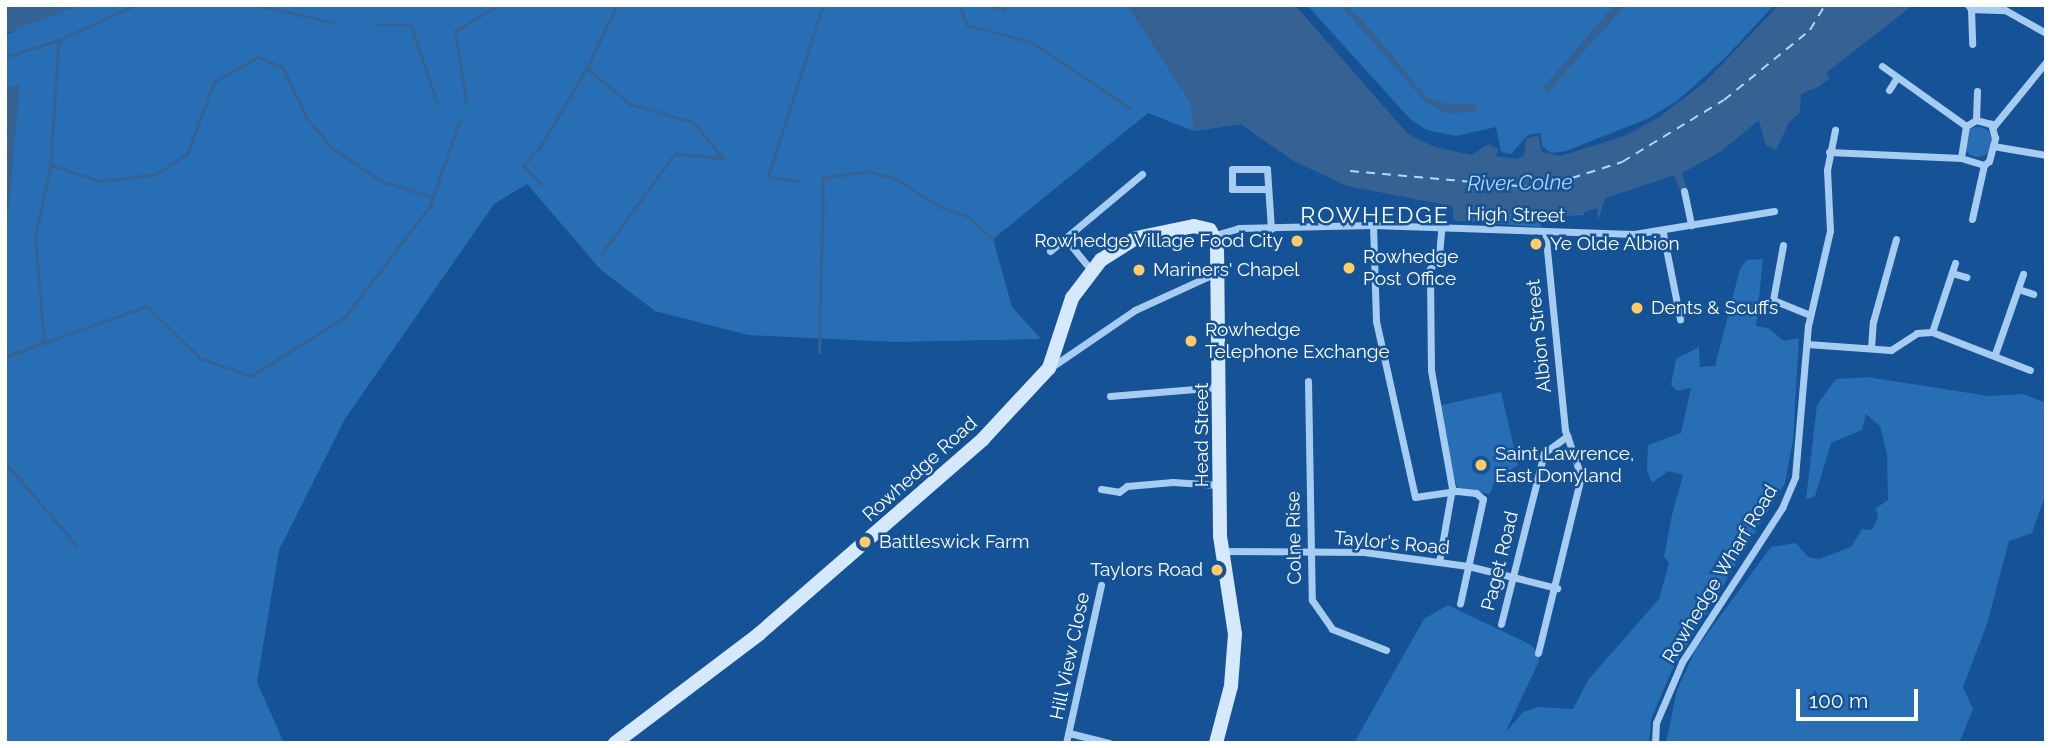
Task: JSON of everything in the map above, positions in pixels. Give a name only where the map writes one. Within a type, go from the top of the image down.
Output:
[{"type":"street","points":[[1972,44],[1970,7],[2005,10],[2046,33]]},
{"type":"street","points":[[1972,219],[1984,165],[1993,146],[1993,127],[2046,62]]},
{"type":"street","points":[[1882,66],[1966,126]]},
{"type":"street","points":[[1889,90],[1897,77]]},
{"type":"street","points":[[1976,120],[1977,90]]},
{"type":"street","points":[[1976,120],[1993,127]]},
{"type":"street","points":[[1966,126],[1976,120]]},
{"type":"street","points":[[1961,158],[1966,126]]},
{"type":"street","name":"Rowhedge Wharf Road","points":[[1655,743],[1656,723],[1682,662],[1789,494],[1798,459],[1810,315],[1830,232],[1829,152],[1835,130]]},
{"type":"street","points":[[1993,146],[2046,155]]},
{"type":"street","points":[[1829,152],[1961,158],[1984,165]]},
{"type":"street","points":[[1267,189],[1232,189],[1232,169],[1267,169],[1271,229]]},
{"type":"street","points":[[1050,251],[1142,174]]},
{"type":"street","points":[[1684,191],[1691,225]]},
{"type":"street","name":"High Street","points":[[1215,235],[1228,229],[1373,225],[1441,230],[1663,233],[1691,225],[1774,211]]},
{"type":"street","points":[[1373,225],[1376,321],[1415,497],[1452,492],[1476,493],[1483,499],[1460,604]]},
{"type":"street","name":"Rowhedge Road","points":[[615,743],[759,634],[899,515],[983,439],[1049,368],[1072,298],[1091,270],[1124,244],[1161,229],[1194,226],[1215,235]]},
{"type":"street","points":[[1438,562],[1452,492],[1431,370],[1430,269],[1439,255],[1441,230]]},
{"type":"street","name":"Albion Street","points":[[1538,653],[1581,491],[1579,461],[1567,436],[1545,231]]},
{"type":"street","points":[[1663,233],[1681,320]]},
{"type":"street","name":"Head Street","points":[[1215,235],[1221,387],[1222,551],[1232,602],[1234,659],[1216,743]]},
{"type":"street","points":[[1065,238],[1091,270]]},
{"type":"street","points":[[1871,348],[1873,322],[1896,239]]},
{"type":"street","points":[[1783,245],[1773,300],[1810,315]]},
{"type":"street","points":[[1932,332],[1955,263]]},
{"type":"street","points":[[1049,368],[1135,310],[1218,272]]},
{"type":"street","points":[[1952,273],[1966,277]]},
{"type":"street","points":[[1995,354],[2023,274]]},
{"type":"street","points":[[2018,289],[2033,294]]},
{"type":"street","points":[[1807,344],[1891,349],[1917,333],[1932,332],[1995,354],[2030,370]]},
{"type":"street","name":"Colne Rise","points":[[1308,381],[1310,590],[1318,614],[1339,633],[1387,650]]},
{"type":"street","points":[[1110,396],[1221,387]]},
{"type":"street","name":"Paget Road","points":[[1501,624],[1544,453],[1567,436]]},
{"type":"street","points":[[1101,489],[1119,492],[1127,486],[1173,482],[1221,485]]},
{"type":"street","name":"Taylor's Road","points":[[1222,551],[1364,552],[1468,566],[1557,588]]},
{"type":"street","name":"Hill View Close","points":[[1066,743],[1101,585]]},
{"type":"street","name":"Hill View Close","points":[[1069,733],[1110,743]]},
{"type":"shaded area","points":[[5,5],[1194,5],[1406,188],[1724,123],[1800,112],[1789,122],[1776,150],[1766,145],[1759,120],[1721,151],[1682,173],[1687,190],[1674,175],[1605,198],[1598,220],[1598,208],[1583,209],[1584,215],[1540,216],[1541,227],[1459,221],[1453,219],[1453,206],[1348,186],[1294,161],[1241,124],[1194,131],[1148,113],[993,239],[1012,307],[1041,339],[895,342],[748,335],[655,311],[601,270],[527,184],[494,204],[345,419],[279,550],[257,682],[284,743],[5,743],[5,35],[17,31],[5,33]]},
{"type":"shaded area","points":[[1307,5],[1615,5],[1543,88],[1547,92],[1625,5],[1774,5],[1725,58],[1677,101],[1647,119],[1566,151],[1551,153],[1542,146],[1541,133],[1528,135],[1511,154],[1501,152],[1496,127],[1456,136],[1427,130],[1411,120]]},
{"type":"shaded area","points":[[1978,127],[1989,131],[1993,142],[1989,153],[1978,157],[1967,153],[1963,142],[1967,131]]},
{"type":"shaded area","points":[[1763,259],[1756,326],[1768,328],[1784,341],[1799,338],[1793,440],[1785,483],[1672,670],[1651,719],[1649,743],[1354,743],[1424,619],[1448,605],[1531,645],[1538,653],[1539,661],[1505,733],[1523,712],[1537,707],[1573,709],[1589,679],[1659,599],[1669,563],[1664,557],[1672,515],[1683,475],[1668,471],[1652,483],[1647,470],[1648,445],[1681,433],[1691,388],[1677,391],[1671,385],[1676,359],[1699,347],[1700,367],[1715,366],[1740,269],[1747,260]]},
{"type":"shaded area","points":[[1867,377],[1989,396],[2023,394],[2046,403],[2046,493],[2032,533],[2009,541],[1987,624],[1963,687],[1973,709],[1959,743],[1666,743],[1677,690],[1696,649],[1771,547],[1796,543],[1808,557],[1819,559],[1851,547],[1862,529],[1872,530],[1878,518],[1876,508],[1888,500],[1887,454],[1880,426],[1866,414],[1862,430],[1831,443],[1815,496],[1806,499],[1817,405],[1836,379]]},
{"type":"shaded area","points":[[1501,392],[1518,465],[1495,480],[1490,494],[1457,488],[1438,411],[1442,405]]},
{"type":"water","points":[[5,5],[81,5],[5,33]]},
{"type":"water","name":"River Colne","points":[[1127,5],[1295,5],[1408,134],[1435,147],[1472,155],[1488,144],[1499,149],[1496,156],[1516,159],[1524,156],[1526,139],[1538,135],[1542,152],[1560,156],[1625,136],[1659,117],[1705,82],[1779,5],[1913,5],[1826,73],[1830,78],[1801,94],[1800,112],[1789,122],[1776,150],[1766,145],[1759,120],[1721,151],[1682,173],[1687,190],[1681,192],[1674,175],[1605,198],[1598,220],[1597,208],[1570,216],[1498,215],[1497,222],[1459,221],[1453,219],[1453,206],[1348,186],[1294,161],[1241,124],[1194,131],[1190,102]]},
{"type":"water","points":[[1340,5],[1346,5],[1367,25],[1426,97],[1446,104],[1476,104],[1476,111],[1449,114],[1426,103]]},
{"type":"water","points":[[1615,5],[1625,5],[1547,93],[1543,88]]},
{"type":"water","points":[[20,84],[5,251],[5,89]]},
{"type":"waterway","points":[[59,40],[135,5]]},
{"type":"waterway","points":[[258,5],[336,23]]},
{"type":"waterway","points":[[466,102],[455,31],[499,5]]},
{"type":"waterway","points":[[541,185],[523,166],[540,147],[587,68],[617,5]]},
{"type":"waterway","points":[[800,182],[768,177],[823,5]]},
{"type":"waterway","points":[[960,5],[967,25],[1032,42],[1130,108]]},
{"type":"waterway","points":[[990,5],[1004,10],[1006,5]]},
{"type":"waterway","points":[[377,25],[411,25],[438,104]]},
{"type":"waterway","points":[[5,57],[59,40],[51,165],[100,181],[157,174],[187,154],[214,82],[258,57],[283,67],[307,118],[331,147],[381,181],[433,197]]},
{"type":"waterway","points":[[587,68],[630,104],[693,122],[724,159],[675,154],[602,254]]},
{"type":"waterway","points":[[5,357],[147,306],[200,358],[251,376],[345,317],[430,206],[459,122]]},
{"type":"waterway","points":[[44,343],[35,236],[51,165]]},
{"type":"waterway","points":[[819,353],[823,178],[867,171],[895,178],[939,206],[969,217],[993,239]]},
{"type":"waterway","points":[[5,462],[77,546]]},
{"type":"ferry route","points":[[1350,171],[1541,188],[1622,162],[1724,100],[1810,30],[1825,5]]},
{"type":"place","name":"Rowhedge Village Food City","points":[[1297,241]]},
{"type":"place","name":"Ye Olde Albion","points":[[1536,244]]},
{"type":"place","name":"Rowhedge Post Office","points":[[1349,268]]},
{"type":"place","name":"Mariners' Chapel","points":[[1139,270]]},
{"type":"place","name":"Dents & Scuffs","points":[[1637,308]]},
{"type":"place","name":"Rowhedge Telephone Exchange","points":[[1191,341]]},
{"type":"place","name":"Saint Lawrence, East Donyland","points":[[1481,465]]},
{"type":"place","name":"Battleswick Farm","points":[[865,542]]},
{"type":"place","name":"Taylors Road","points":[[1217,570]]},
{"type":"district","name":"ROWHEDGE","points":[[1375,215]]}]
